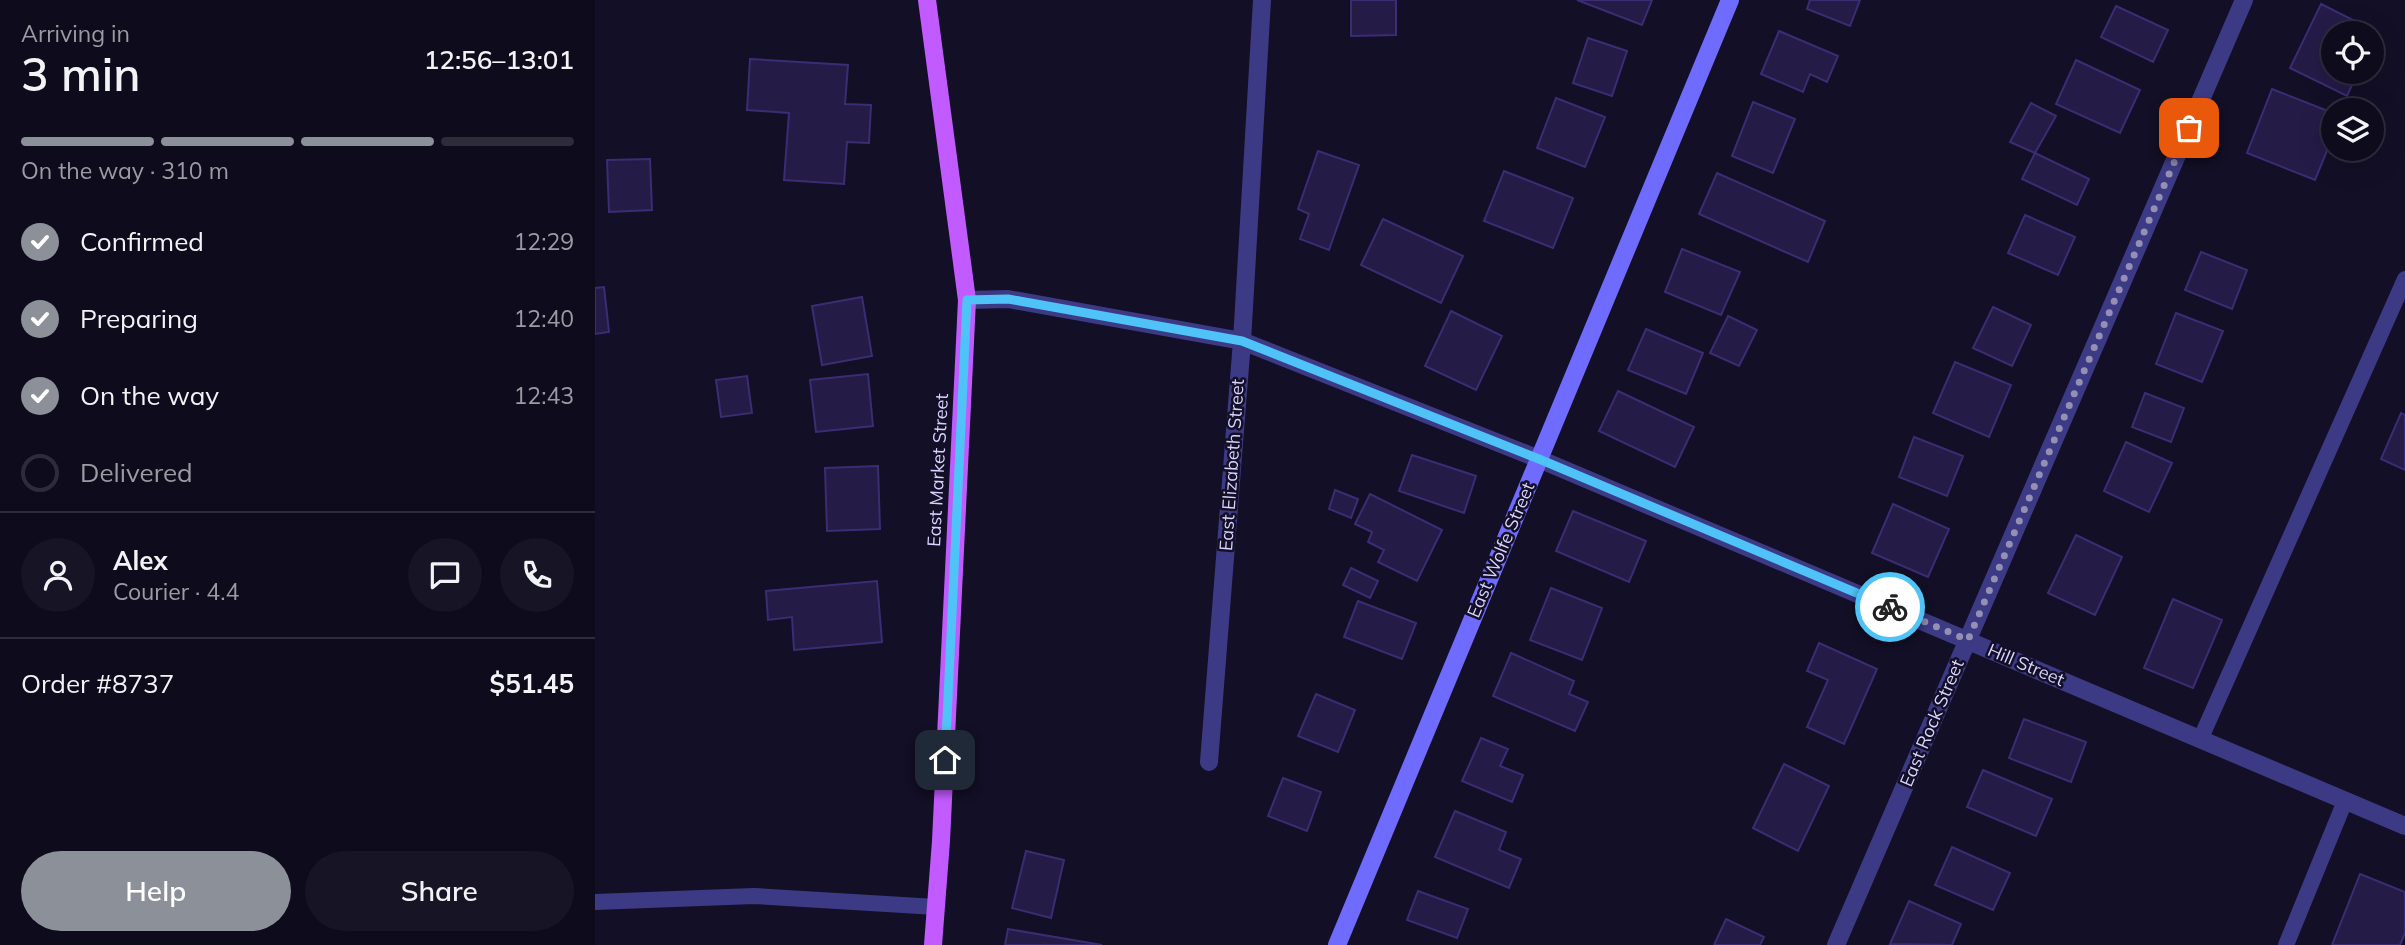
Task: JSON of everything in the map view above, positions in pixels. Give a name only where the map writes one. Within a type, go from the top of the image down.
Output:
[{"type":"main road","name":"East Market Street","points":[[927,0],[967,300],[933,945]]},
{"type":"street","name":"East Elizabeth Street","points":[[1209,762],[1242,341],[1262,0]]},
{"type":"street","name":"East Wolfe Street","points":[[1337,945],[1730,0]]},
{"type":"street","name":"East Rock Street","points":[[1836,945],[2244,0]]},
{"type":"street","name":"Hill Street","points":[[967,300],[1008,299],[1242,341],[1539,459],[2405,826]]},
{"type":"lane","points":[[2200,740],[2405,279]]},
{"type":"lane","points":[[2286,945],[2345,801]]},
{"type":"lane","points":[[595,902],[754,896],[936,907]]},
{"type":"building","points":[[1351,0],[1396,0],[1396,35],[1351,36]]},
{"type":"building","points":[[1577,0],[1652,0],[1642,25]]},
{"type":"building","points":[[1810,0],[1860,0],[1850,26],[1807,9]]},
{"type":"building","points":[[2321,4],[2355,21],[2321,21],[2321,83],[2290,68]]},
{"type":"building","points":[[2116,6],[2168,30],[2153,62],[2101,37]]},
{"type":"building","points":[[1779,31],[1838,56],[1827,82],[1810,74],[1803,92],[1761,74]]},
{"type":"building","points":[[1588,38],[1627,51],[1612,96],[1573,83]]},
{"type":"building","points":[[750,59],[848,65],[845,104],[871,105],[869,143],[847,142],[844,184],[784,180],[789,113],[747,110]]},
{"type":"building","points":[[2076,60],[2140,90],[2120,133],[2056,104]]},
{"type":"building","points":[[2323,84],[2352,84],[2347,96]]},
{"type":"building","points":[[2272,89],[2321,108],[2323,161],[2315,180],[2247,153]]},
{"type":"building","points":[[1556,98],[1605,117],[1585,167],[1537,148]]},
{"type":"building","points":[[1753,102],[1795,119],[1773,173],[1732,156]]},
{"type":"building","points":[[2031,103],[2056,116],[2035,153],[2010,142]]},
{"type":"building","points":[[1318,151],[1359,165],[1329,250],[1300,239],[1309,214],[1298,209]]},
{"type":"building","points":[[2035,153],[2089,179],[2077,205],[2022,179]]},
{"type":"building","points":[[650,159],[652,210],[609,212],[607,160]]},
{"type":"building","points":[[1504,171],[1573,198],[1553,248],[1484,221]]},
{"type":"building","points":[[1717,173],[1825,221],[1808,262],[1699,214]]},
{"type":"building","points":[[2025,215],[2075,237],[2058,275],[2008,253]]},
{"type":"building","points":[[1383,219],[1463,256],[1441,303],[1361,265]]},
{"type":"building","points":[[1682,249],[1740,272],[1721,315],[1665,292]]},
{"type":"building","points":[[2201,252],[2247,270],[2232,309],[2185,290]]},
{"type":"building","points":[[604,287],[609,332],[595,334],[595,288]]},
{"type":"building","points":[[862,297],[872,356],[822,365],[812,306]]},
{"type":"building","points":[[1993,307],[2031,325],[2012,366],[1973,348]]},
{"type":"building","points":[[1451,311],[1502,336],[1476,390],[1425,366]]},
{"type":"building","points":[[2176,313],[2223,331],[2202,382],[2156,364]]},
{"type":"building","points":[[1728,316],[1757,330],[1739,366],[1710,353]]},
{"type":"building","points":[[1646,329],[1703,353],[1686,394],[1628,370]]},
{"type":"building","points":[[1955,362],[2011,385],[1989,437],[1933,413]]},
{"type":"building","points":[[868,374],[873,426],[816,432],[810,380]]},
{"type":"building","points":[[747,376],[752,413],[721,417],[716,380]]},
{"type":"building","points":[[1618,391],[1694,427],[1675,467],[1599,431]]},
{"type":"building","points":[[2145,393],[2184,408],[2171,442],[2132,427]]},
{"type":"building","points":[[2401,413],[2405,415],[2405,470],[2381,459]]},
{"type":"building","points":[[1914,437],[1963,456],[1947,496],[1899,477]]},
{"type":"building","points":[[2126,442],[2172,463],[2149,512],[2104,491]]},
{"type":"building","points":[[1412,455],[1476,476],[1464,513],[1399,491]]},
{"type":"building","points":[[878,466],[880,529],[827,531],[825,468]]},
{"type":"building","points":[[1335,490],[1358,499],[1351,518],[1329,509]]},
{"type":"building","points":[[1370,494],[1442,530],[1417,581],[1378,562],[1384,550],[1368,542],[1372,532],[1355,524]]},
{"type":"building","points":[[1893,504],[1949,529],[1928,577],[1872,553]]},
{"type":"building","points":[[1573,511],[1646,541],[1629,582],[1556,551]]},
{"type":"building","points":[[2076,535],[2122,557],[2095,615],[2048,593]]},
{"type":"building","points":[[1351,568],[1378,581],[1370,598],[1343,585]]},
{"type":"building","points":[[877,581],[882,642],[794,650],[792,617],[768,620],[766,591]]},
{"type":"building","points":[[1551,588],[1602,608],[1582,660],[1530,640]]},
{"type":"building","points":[[2173,599],[2222,620],[2193,688],[2144,668]]},
{"type":"building","points":[[1358,601],[1416,623],[1402,659],[1344,637]]},
{"type":"building","points":[[1819,643],[1877,669],[1844,744],[1807,727],[1828,680],[1807,671]]},
{"type":"building","points":[[1511,653],[1574,681],[1569,694],[1588,702],[1575,731],[1493,696]]},
{"type":"building","points":[[1316,694],[1355,710],[1338,752],[1298,736]]},
{"type":"building","points":[[2024,719],[2086,742],[2071,782],[2009,758]]},
{"type":"building","points":[[1481,738],[1508,749],[1500,766],[1523,775],[1512,802],[1462,781]]},
{"type":"building","points":[[1784,764],[1829,786],[1798,851],[1753,828]]},
{"type":"building","points":[[1983,770],[2052,799],[2036,836],[1967,807]]},
{"type":"building","points":[[1283,778],[1321,792],[1307,831],[1268,816]]},
{"type":"building","points":[[1455,811],[1506,832],[1499,850],[1521,859],[1509,888],[1435,857]]},
{"type":"building","points":[[1952,847],[2010,873],[1993,910],[1935,885]]},
{"type":"building","points":[[1026,851],[1064,860],[1051,918],[1012,908]]},
{"type":"building","points":[[2360,874],[2405,892],[2405,933],[2400,945],[2332,945]]},
{"type":"building","points":[[1418,891],[1468,909],[1457,938],[1407,920]]},
{"type":"building","points":[[1909,901],[1961,924],[1952,945],[1890,944]]},
{"type":"building","points":[[1726,919],[1764,937],[1760,945],[1714,945]]},
{"type":"building","points":[[1008,929],[1102,945],[1005,945]]},
{"type":"way so far","points":[[1890,607],[1968,640],[2189,128]]},
{"type":"route","points":[[945,760],[967,300],[1008,299],[1242,341],[1539,459],[1890,607]]}]
